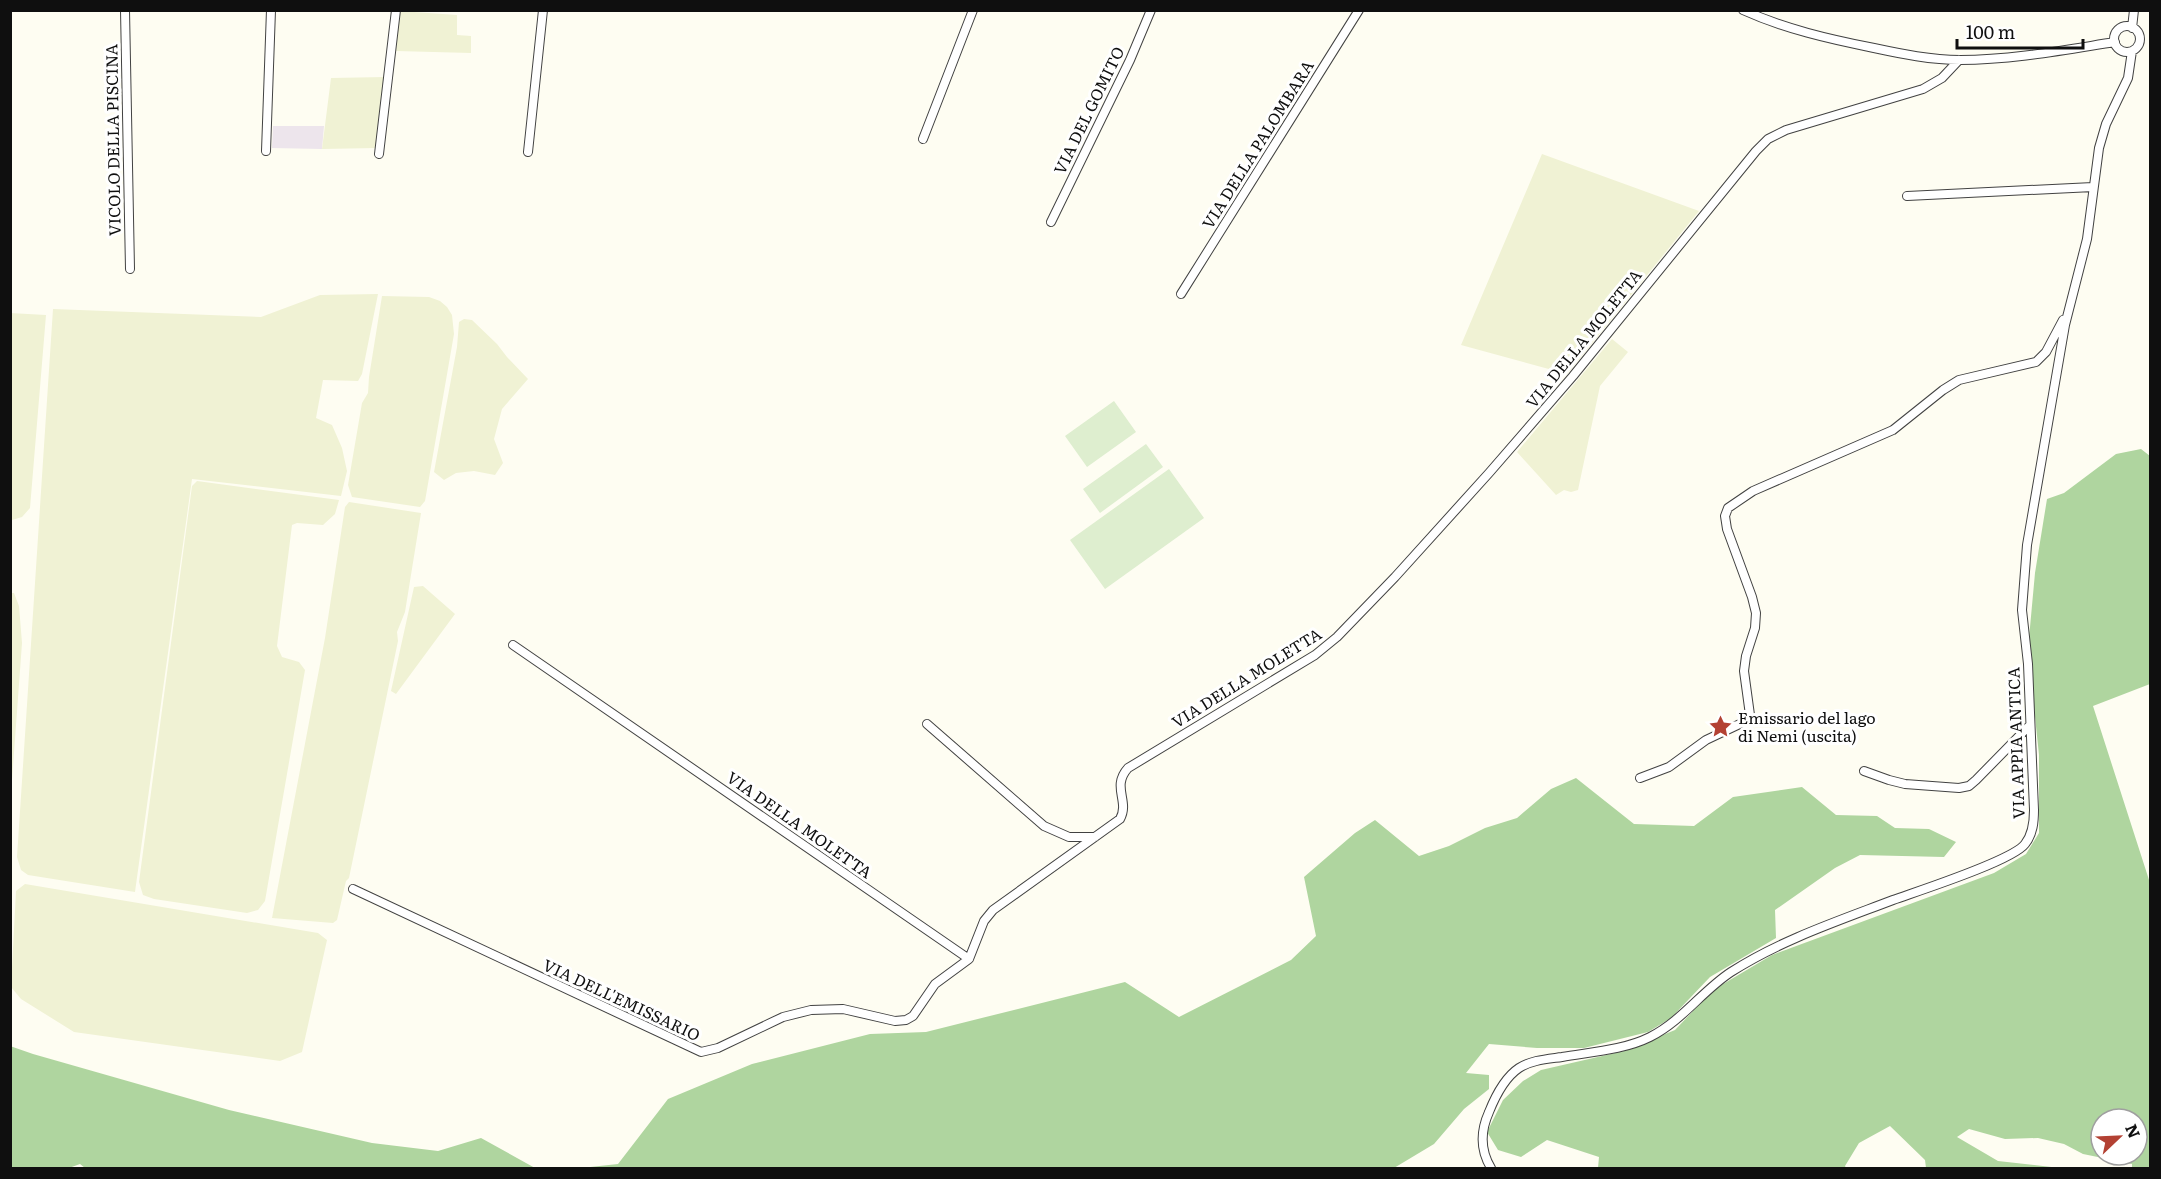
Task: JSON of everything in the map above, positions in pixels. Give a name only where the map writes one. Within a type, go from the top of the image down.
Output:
[{"type":"street","name":"VICOLO DELLA PISCINA","points":[[124,10],[130,269]]},
{"type":"street","points":[[266,151],[271,10]]},
{"type":"street","points":[[379,154],[396,10]]},
{"type":"street","points":[[528,152],[543,10]]},
{"type":"street","points":[[923,139],[973,10]]},
{"type":"street","name":"VIA DEL GOMITO","points":[[1051,222],[1130,60],[1151,10]]},
{"type":"street","name":"VIA DELLA PALOMBARA","points":[[1181,294],[1359,10]]},
{"type":"street","points":[[1743,10],[1779,25],[1828,38],[1900,54],[1959,60],[2031,54],[2115,42]]},
{"type":"street","points":[[2132,28],[2134,10]]},
{"type":"street","points":[[2139,44],[2138,33],[2132,28],[2124,27],[2117,31],[2115,42],[2121,51],[2132,51],[2139,44],[2151,43]]},
{"type":"street","name":"VIA APPIA ANTICA","points":[[1491,1168],[1482,1147],[1484,1125],[1501,1088],[1521,1067],[1538,1060],[1614,1048],[1647,1038],[1677,1020],[1718,981],[1770,951],[1843,919],[1995,862],[2020,849],[2028,840],[2033,822],[2027,657],[2022,618],[2028,537],[2068,309],[2087,238],[2102,135],[2128,78],[2132,51]]},
{"type":"street","name":"VIA DELLA MOLETTA","points":[[513,645],[969,959],[981,925],[991,912],[1116,824],[1123,814],[1120,782],[1128,768],[1315,655],[1339,635],[1395,578],[1574,376],[1761,146],[1770,138],[1786,130],[1923,89],[1942,78],[1959,60]]},
{"type":"street","points":[[1907,196],[2093,187]]},
{"type":"street","points":[[1640,778],[1669,767],[1706,740],[1744,722],[1750,715],[1744,667],[1755,628],[1756,613],[1727,529],[1725,516],[1728,508],[1753,490],[1893,430],[1959,380],[2036,362],[2049,347],[2068,309]]},
{"type":"street","points":[[927,724],[1044,826],[1069,837],[1096,837]]},
{"type":"street","points":[[1864,771],[1899,783],[1957,788],[1967,786],[1976,780],[2030,725]]},
{"type":"street","name":"VIA DELL'EMISSARIO","points":[[353,889],[701,1052],[715,1049],[783,1017],[811,1010],[848,1009],[895,1021],[906,1020],[914,1015],[935,984],[969,959]]},
{"type":"shaded area","points":[[273,126],[324,126],[322,149],[272,148]]},
{"type":"green space","points":[[400,11],[457,15],[457,35],[471,36],[471,53],[396,51]]},
{"type":"green space","points":[[385,77],[376,148],[322,149],[331,78]]},
{"type":"green space","points":[[1542,154],[1699,211],[1567,374],[1461,345]]},
{"type":"green space","points":[[378,294],[362,374],[358,381],[323,380],[316,418],[332,425],[342,448],[347,471],[341,496],[192,479],[135,892],[28,875],[21,870],[17,857],[53,309],[261,317],[320,295]]},
{"type":"green space","points":[[382,296],[429,297],[440,301],[452,315],[454,334],[425,501],[420,507],[352,497],[348,485],[362,403],[368,393]]},
{"type":"green space","points":[[10,313],[46,315],[30,508],[22,517],[12,520]]},
{"type":"green space","points":[[464,319],[472,320],[528,379],[502,409],[494,439],[503,463],[495,475],[474,471],[456,473],[444,480],[434,472],[457,347],[459,322]]},
{"type":"green space","points":[[1612,339],[1628,352],[1600,386],[1578,490],[1571,492],[1564,490],[1556,495],[1517,452]]},
{"type":"green space","points":[[1114,401],[1136,432],[1087,467],[1065,436]]},
{"type":"green space","points":[[1146,444],[1163,467],[1100,513],[1083,489]]},
{"type":"green space","points":[[2141,449],[2150,456],[2150,684],[2093,706],[2150,883],[2150,1168],[2132,1168],[2149,1167],[2149,1107],[2089,1107],[2089,1155],[2064,1144],[2038,1138],[2005,1139],[1969,1129],[1957,1137],[1998,1161],[2060,1168],[1926,1168],[1925,1160],[1890,1126],[1859,1143],[1845,1166],[1846,1168],[1598,1168],[1599,1157],[1547,1140],[1521,1157],[1498,1150],[1487,1132],[1503,1100],[1523,1081],[1541,1070],[1624,1051],[1675,1030],[1713,990],[1772,955],[1994,873],[2026,854],[2039,833],[2039,755],[2028,649],[2035,573],[2047,499],[2064,493],[2116,454]]},
{"type":"green space","points":[[1169,469],[1204,518],[1105,589],[1070,540]]},
{"type":"green space","points":[[197,481],[339,500],[335,514],[323,525],[297,523],[292,525],[277,646],[282,657],[299,662],[305,670],[265,901],[258,910],[247,913],[154,899],[143,895],[139,882],[192,486]]},
{"type":"green space","points":[[349,502],[421,513],[405,612],[397,632],[398,641],[349,878],[346,881],[337,920],[333,923],[272,918],[325,638],[345,507]]},
{"type":"green space","points":[[423,586],[455,614],[396,694],[391,691],[414,587]]},
{"type":"green space","points":[[11,593],[14,593],[19,606],[22,643],[11,794]]},
{"type":"green space","points":[[1576,778],[1634,824],[1694,826],[1733,797],[1802,787],[1836,815],[1877,816],[1895,828],[1929,829],[1956,842],[1944,857],[1860,855],[1835,868],[1775,910],[1776,938],[1710,977],[1671,1018],[1648,1032],[1584,1048],[1537,1048],[1489,1044],[1466,1073],[1489,1075],[1489,1089],[1464,1109],[1434,1144],[1394,1168],[581,1168],[618,1164],[668,1099],[752,1064],[870,1034],[926,1032],[1125,982],[1179,1017],[1291,960],[1316,936],[1304,877],[1355,833],[1375,820],[1419,856],[1449,846],[1485,828],[1517,818],[1551,789]]},
{"type":"green space","points":[[25,884],[318,933],[327,940],[302,1052],[280,1061],[74,1032],[21,999],[11,987],[16,891]]},
{"type":"green space","points":[[10,1046],[229,1110],[372,1143],[438,1151],[481,1138],[535,1168],[85,1168],[80,1164],[69,1168],[11,1168]]},
{"type":"place","name":"Emissario del lago di Nemi (uscita)","points":[[1720,726]]}]
